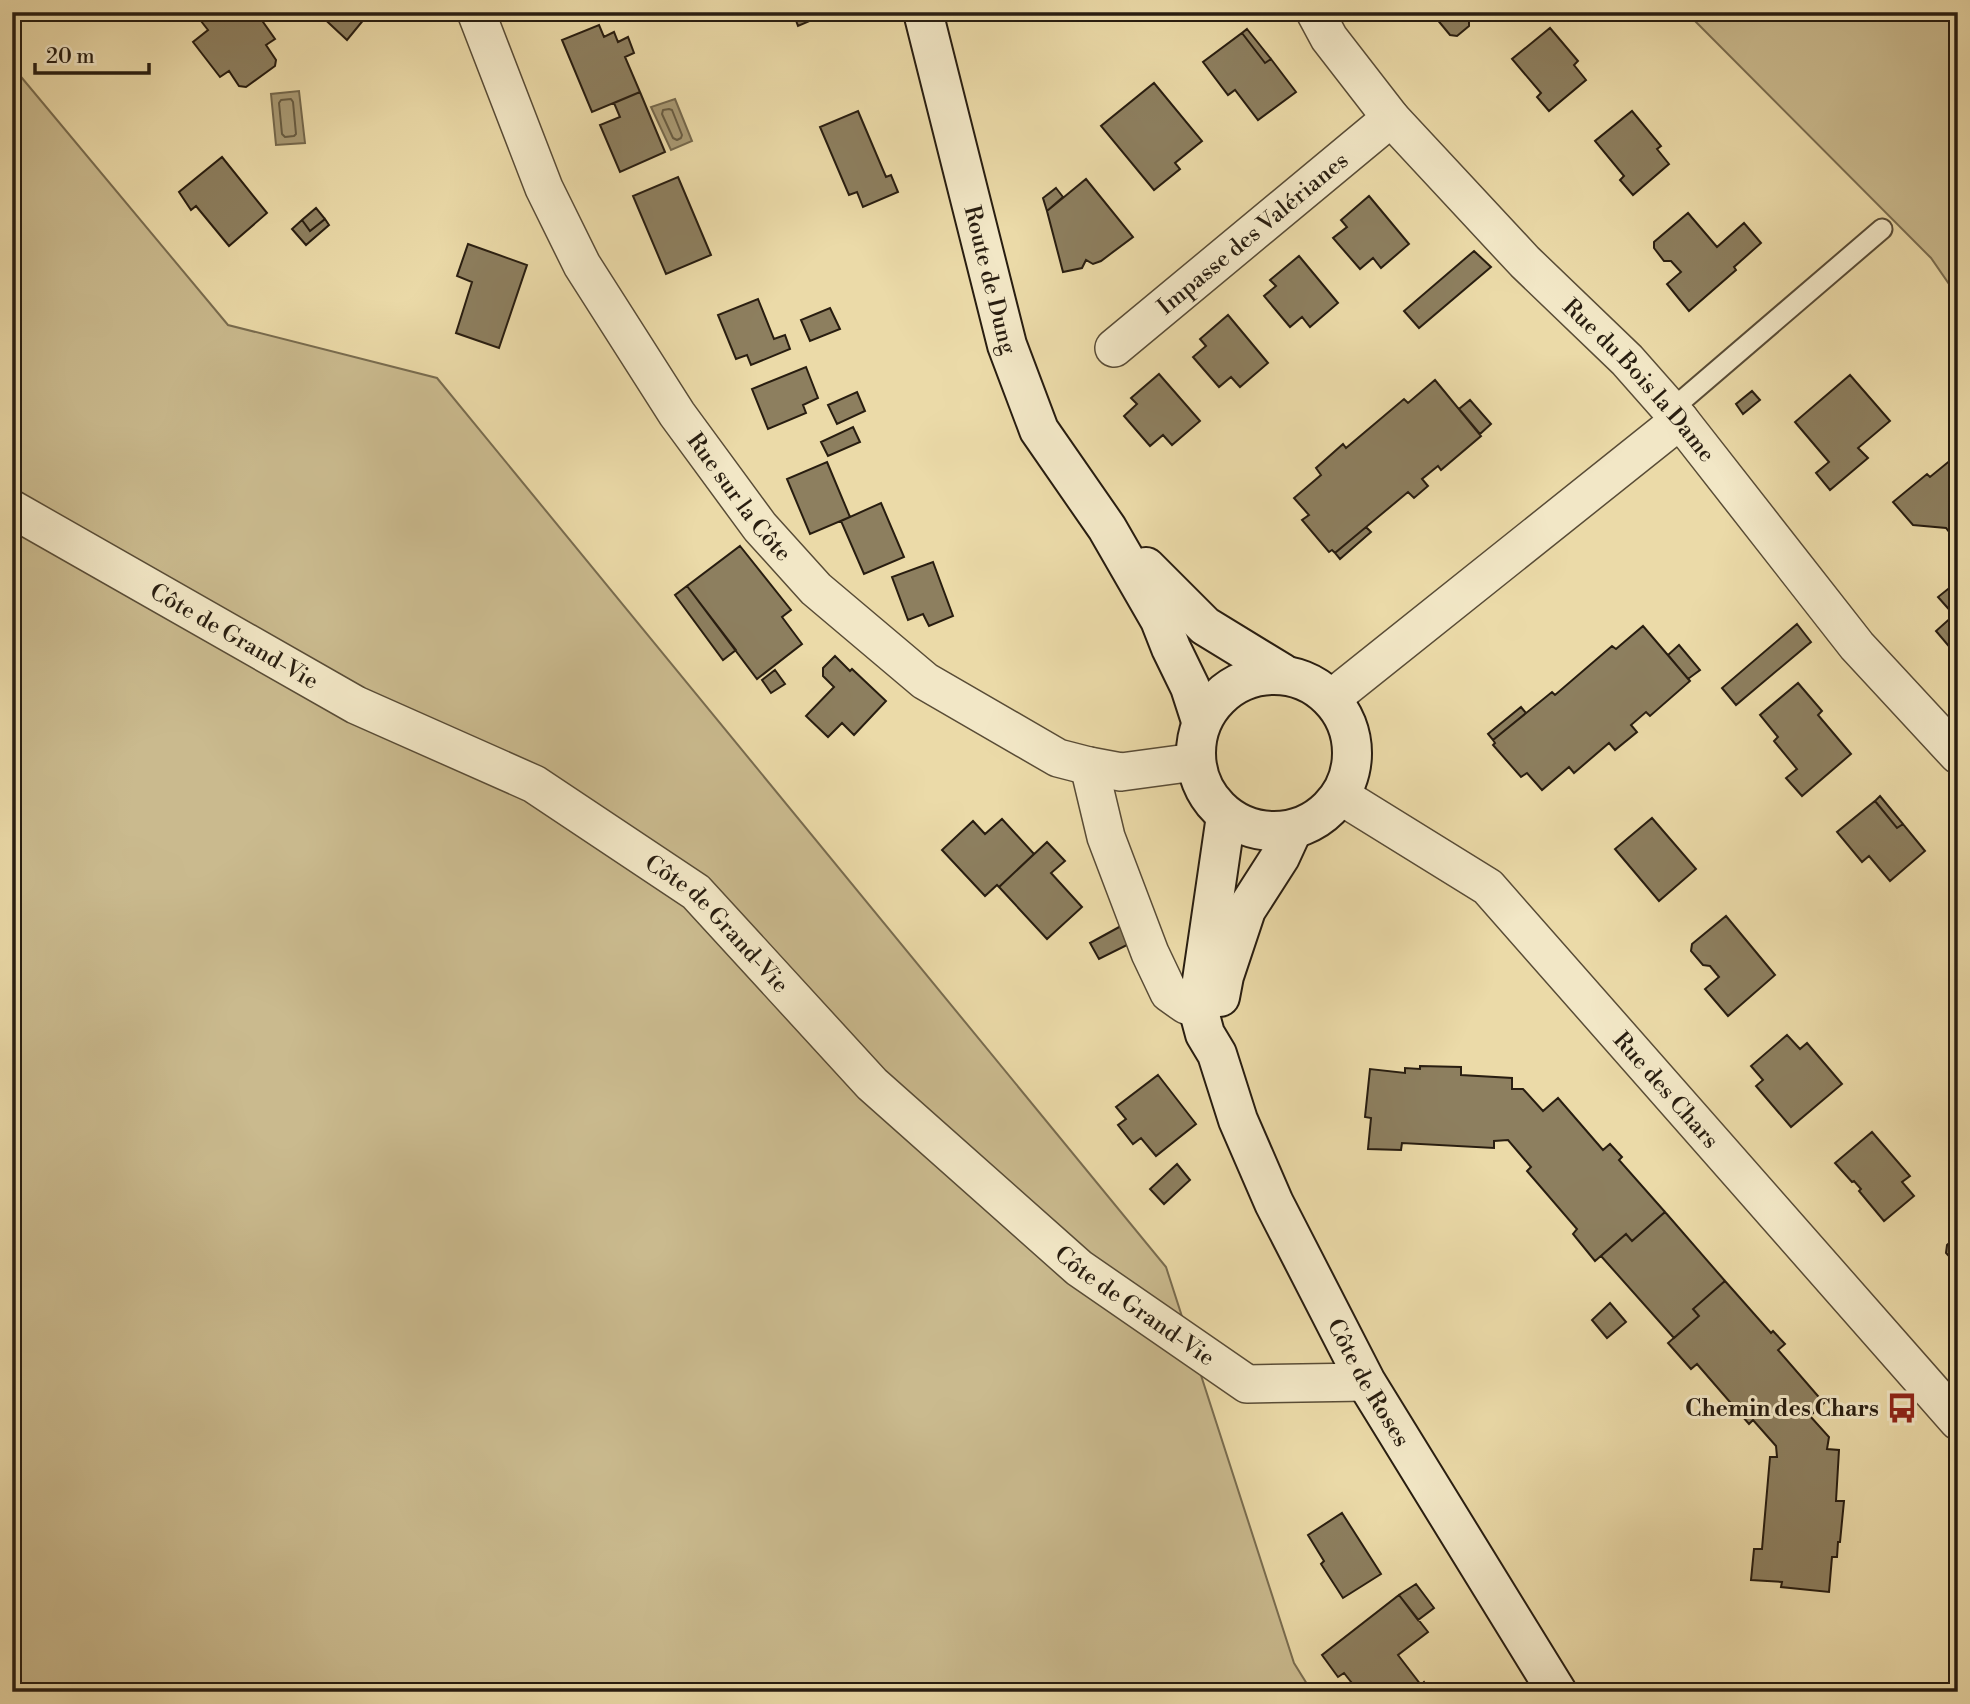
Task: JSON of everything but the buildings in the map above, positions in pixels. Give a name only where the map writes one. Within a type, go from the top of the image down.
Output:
[{"type":"street","name":"Rue sur la Côte","points":[[476,12],[544,188],[582,265],[677,414],[760,527],[816,589],[925,681],[1058,758],[1121,772],[1195,762]]},
{"type":"street","name":"Route de Dung","points":[[923,12],[1007,345],[1038,430],[1107,528],[1160,620],[1190,687],[1201,721]]},
{"type":"street","name":"Rue du Bois la Dame","points":[[1315,12],[1329,38],[1391,118],[1525,262],[1627,360],[1675,415],[1857,646],[1958,755]]},
{"type":"street","name":"Impasse des Valérianes","points":[[1114,348],[1391,118]]},
{"type":"street","points":[[1332,698],[1675,415]]},
{"type":"street","name":"Côte de Grand-Vie","points":[[12,509],[356,705],[534,784],[695,892],[882,1094],[1079,1268],[1247,1384],[1366,1382]]},
{"type":"street","name":"Route de Dung","points":[[1107,528],[1205,626],[1282,673]]},
{"type":"street","points":[[1282,673],[1309,681],[1332,698],[1350,728],[1353,763],[1341,796],[1320,818],[1292,831],[1257,831],[1226,816],[1205,792],[1195,762],[1201,721],[1220,694],[1249,677],[1282,673]]},
{"type":"street","points":[[1089,766],[1106,837],[1150,953],[1169,993],[1186,1005],[1198,1007]]},
{"type":"street","name":"Rue des Chars","points":[[1341,796],[1488,887],[1956,1415]]},
{"type":"street","name":"Côte de Roses","points":[[1226,816],[1198,1007],[1205,1034],[1217,1054],[1238,1120],[1274,1203],[1366,1382],[1557,1692]]},
{"type":"street","name":"Côte de Roses","points":[[1217,1054],[1224,976],[1241,923],[1258,888],[1280,857],[1292,831]]},
{"type":"lane","points":[[1675,415],[1882,229]]},
{"type":"shaded area","points":[[1686,12],[1958,12],[1958,297],[1931,258]]},
{"type":"shaded area","points":[[12,66],[228,325],[437,378],[1166,1267],[1294,1663],[1312,1692],[12,1692]]},
{"type":"water","points":[[299,91],[305,143],[276,145],[271,94]]},
{"type":"water","points":[[675,99],[692,141],[671,150],[651,107]]},
{"type":"place","name":"Chemin des Chars","points":[[1902,1408]]}]
